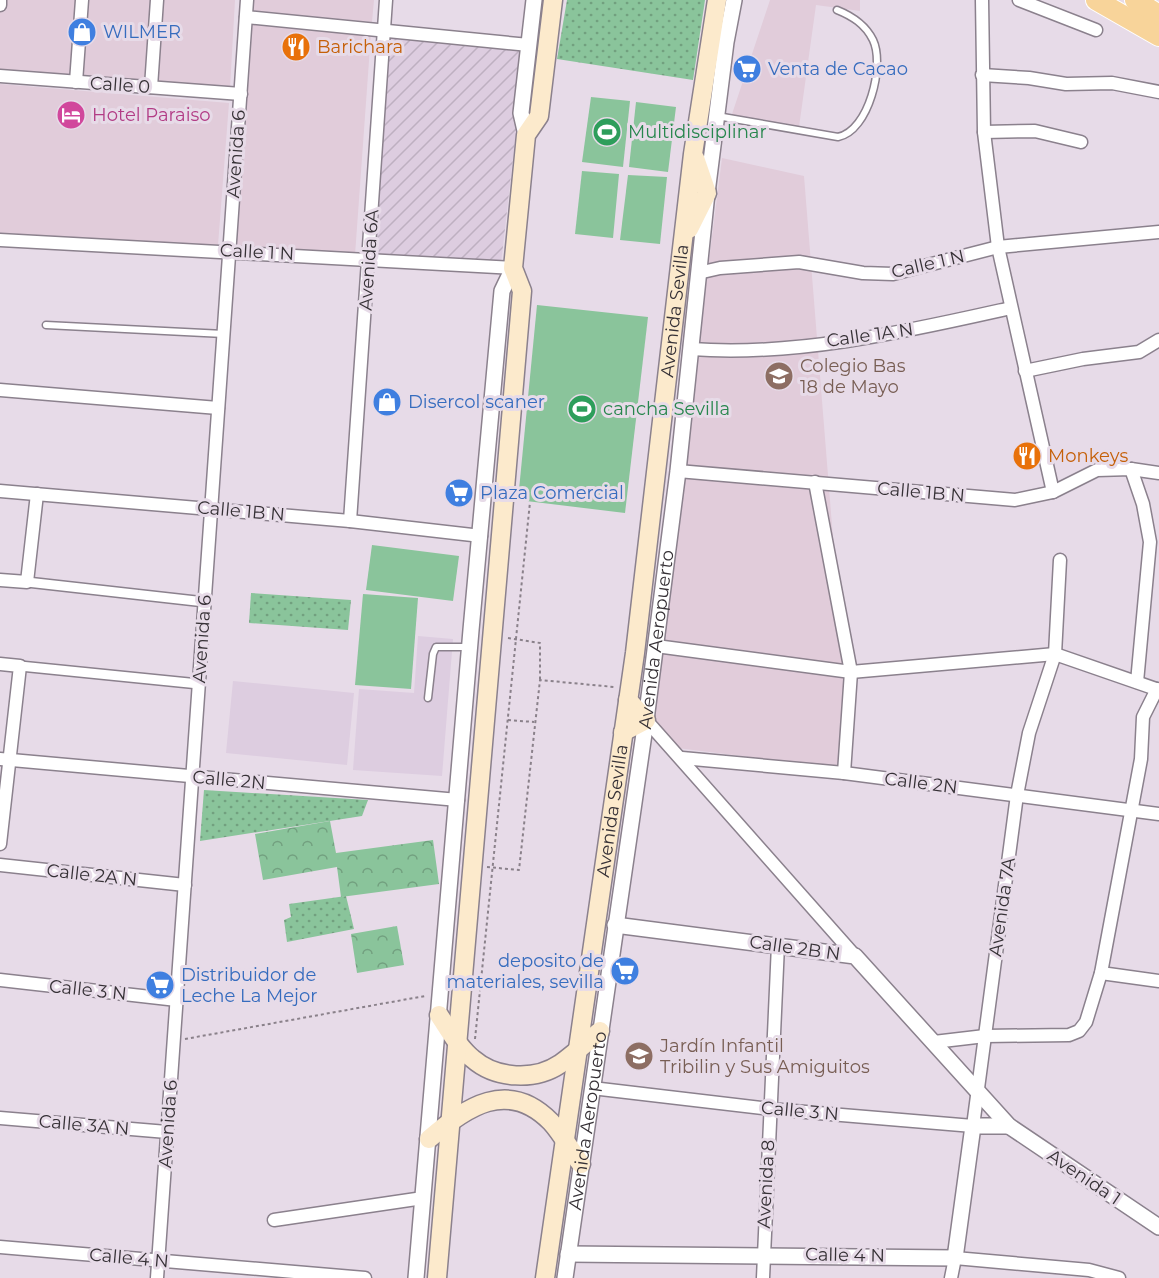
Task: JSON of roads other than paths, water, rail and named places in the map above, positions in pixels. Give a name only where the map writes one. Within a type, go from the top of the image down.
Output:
[{"type":"main road","points":[[437,1278],[522,291],[513,268],[526,135],[539,116],[553,0]]},
{"type":"main road","name":"Avenida Sevilla","points":[[544,1278],[624,732],[624,694],[693,154],[717,0]]},
{"type":"main road","points":[[1096,0],[1159,36]]},
{"type":"main road","points":[[1135,0],[1159,15]]},
{"type":"main road","points":[[683,242],[707,193],[693,154]]},
{"type":"main road","points":[[624,694],[646,720],[624,732]]},
{"type":"main road","points":[[439,1015],[473,1060],[493,1071],[515,1076],[538,1074],[559,1065],[600,1031]]},
{"type":"main road","points":[[429,1138],[471,1106],[492,1100],[514,1101],[535,1109],[552,1123],[581,1164]]},
{"type":"street","points":[[0,0],[0,5]]},
{"type":"street","points":[[76,82],[82,0]]},
{"type":"street","points":[[151,87],[157,0]]},
{"type":"street","name":"Avenida 6","points":[[157,1278],[247,0]]},
{"type":"street","name":"Avenida 6A","points":[[350,521],[370,258],[386,0]]},
{"type":"street","points":[[526,135],[521,113],[534,0]]},
{"type":"street","name":"Avenida Aeropuerto","points":[[565,1278],[656,646],[678,471],[707,193],[726,42],[734,0]]},
{"type":"street","points":[[982,0],[984,132],[998,248],[1053,492]]},
{"type":"street","points":[[1019,0],[1096,30]]},
{"type":"street","points":[[246,17],[529,45]]},
{"type":"street","points":[[982,75],[1029,78],[1065,84],[1112,83],[1159,92]]},
{"type":"street","name":"Calle 0","points":[[0,76],[240,94]]},
{"type":"street","points":[[984,132],[1035,131],[1081,142]]},
{"type":"street","name":"Calle 1 N","points":[[698,273],[720,268],[799,262],[863,273],[893,274],[998,248],[1159,232]]},
{"type":"street","name":"Calle 1 N","points":[[0,240],[370,258],[513,268]]},
{"type":"street","points":[[417,1278],[502,291],[513,268]]},
{"type":"street","name":"Calle 1A N","points":[[691,348],[766,349],[895,333],[1011,308]]},
{"type":"street","points":[[1025,371],[1083,359],[1139,352],[1159,340]]},
{"type":"street","points":[[0,390],[218,408]]},
{"type":"street","points":[[1131,469],[1143,504],[1150,542],[1137,682]]},
{"type":"street","name":"Calle 1B N","points":[[678,471],[1015,500],[1053,492],[1097,470],[1131,469],[1159,473]]},
{"type":"street","points":[[815,482],[851,672],[844,773]]},
{"type":"street","name":"Calle 1B N","points":[[0,491],[350,521],[481,536]]},
{"type":"street","points":[[27,582],[37,494]]},
{"type":"street","name":"Avenida 7A","points":[[955,1258],[1017,795],[1029,734],[1055,654],[1060,560]]},
{"type":"street","points":[[0,580],[205,602]]},
{"type":"street","points":[[656,646],[851,672],[1055,654],[1158,690],[1143,717],[1141,759],[1133,810],[1101,973],[1086,1023],[1079,1031],[1069,1035],[985,1036],[934,1042]]},
{"type":"street","points":[[0,664],[199,684]]},
{"type":"street","points":[[0,844],[5,760],[20,666]]},
{"type":"street","points":[[646,720],[855,956]]},
{"type":"street","name":"Calle 2N","points":[[682,758],[844,773],[1159,814]]},
{"type":"street","name":"Calle 2N","points":[[5,760],[458,800]]},
{"type":"street","name":"Calle 2A N","points":[[0,865],[185,885]]},
{"type":"street","name":"Calle 2B N","points":[[615,925],[855,956],[1009,1126]]},
{"type":"street","name":"Avenida 8","points":[[763,1278],[778,945]]},
{"type":"street","points":[[1101,973],[1159,981]]},
{"type":"street","name":"Calle 3 N","points":[[0,980],[177,1000]]},
{"type":"street","name":"Calle 3 N","points":[[592,1088],[770,1108],[973,1126],[1009,1126]]},
{"type":"street","name":"Calle 3A N","points":[[0,1118],[167,1132]]},
{"type":"street","name":"Avenida 1","points":[[1009,1126],[1159,1227]]},
{"type":"street","points":[[274,1220],[423,1198]]},
{"type":"street","name":"Calle 4 N","points":[[0,1247],[365,1278]]},
{"type":"street","name":"Calle 4 N","points":[[568,1254],[763,1254],[955,1258],[1089,1270],[1119,1278]]},
{"type":"street","points":[[951,1278],[955,1258]]},
{"type":"lane","points":[[717,116],[838,137],[854,129],[873,89],[877,52],[872,39],[858,20],[837,10]]},
{"type":"lane","points":[[46,325],[224,334]]},
{"type":"lane","points":[[428,698],[433,654],[436,648],[470,647]]},
{"type":"place","name":"WILMER","points":[[82,32]]},
{"type":"place","name":"Barichara","points":[[296,47]]},
{"type":"place","name":"Venta de Cacao","points":[[747,69]]},
{"type":"place","name":"Hotel Paraiso","points":[[71,115]]},
{"type":"place","name":"Multidisciplinar","points":[[607,132]]},
{"type":"place","name":"Colegio Bas 18 de Mayo","points":[[779,376]]},
{"type":"place","name":"Disercol scaner","points":[[387,402]]},
{"type":"place","name":"cancha Sevilla","points":[[582,409]]},
{"type":"place","name":"Monkeys","points":[[1027,456]]},
{"type":"place","name":"Plaza Comercial","points":[[459,493]]},
{"type":"place","name":"deposito de materiales, sevilla","points":[[625,971]]},
{"type":"place","name":"Distribuidor de Leche La Mejor","points":[[160,985]]},
{"type":"place","name":"Jardín Infantil Tribilin y Sus Amiguitos","points":[[639,1056]]}]
